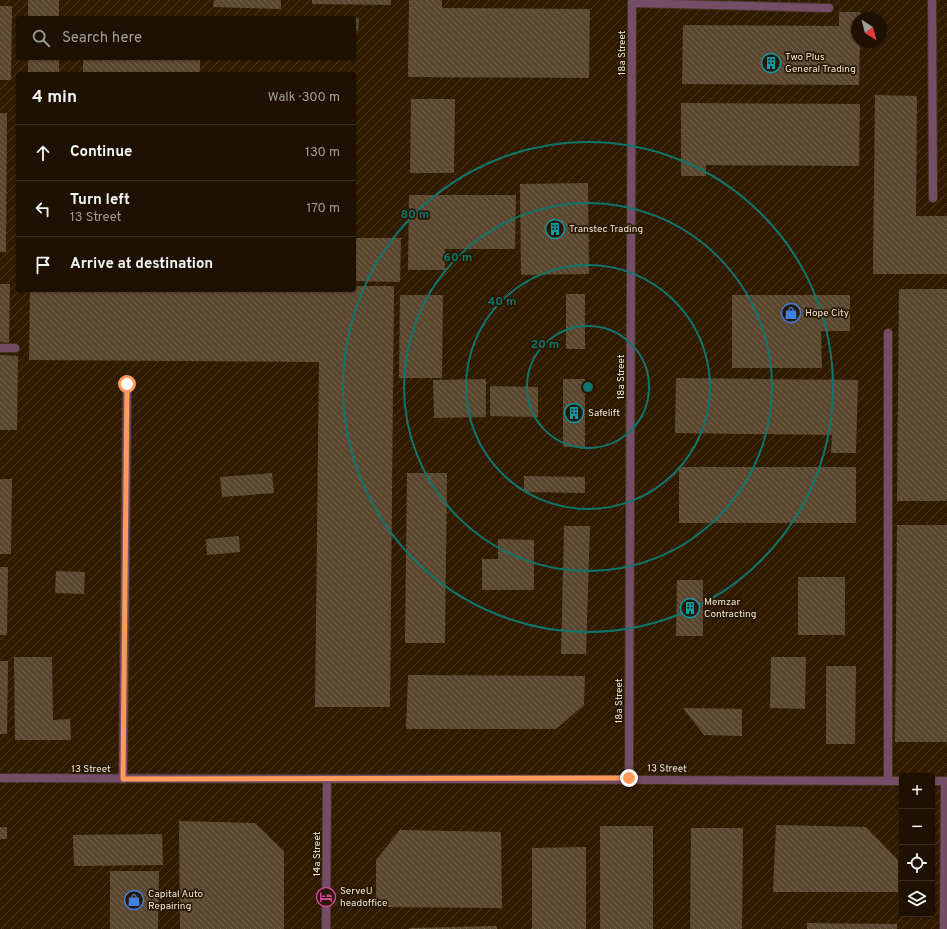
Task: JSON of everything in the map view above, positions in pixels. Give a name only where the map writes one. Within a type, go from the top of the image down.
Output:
[{"type":"lane","points":[[932,0],[933,198]]},
{"type":"lane","points":[[632,2],[828,8]]},
{"type":"lane","name":"18a Street","points":[[629,778],[632,2]]},
{"type":"lane","points":[[888,333],[888,781]]},
{"type":"lane","points":[[0,348],[14,348]]},
{"type":"lane","points":[[123,779],[127,384]]},
{"type":"lane","name":"13 Street","points":[[0,778],[327,780],[629,778],[899,781]]},
{"type":"lane","name":"14a Street","points":[[326,929],[327,780]]},
{"type":"lane","points":[[935,781],[946,781],[944,929]]},
{"type":"shaded area","points":[[0,0],[947,0],[947,929],[0,929]]},
{"type":"building","points":[[28,0],[59,0],[59,16],[28,16]]},
{"type":"building","points":[[214,0],[281,0],[281,9],[213,7]]},
{"type":"building","points":[[312,0],[391,0],[391,5],[312,4]]},
{"type":"building","points":[[409,0],[442,0],[442,8],[590,9],[589,78],[408,77]]},
{"type":"building","points":[[0,6],[12,6],[11,80],[0,80]]},
{"type":"building","name":"Two Plus General Trading","points":[[839,12],[851,12],[851,48],[860,48],[859,85],[682,84],[683,25],[839,26]]},
{"type":"building","points":[[356,18],[359,18],[358,31],[356,30]]},
{"type":"building","points":[[28,60],[59,60],[59,72],[28,72]]},
{"type":"building","points":[[83,60],[200,60],[200,72],[83,72]]},
{"type":"building","points":[[875,95],[917,96],[916,216],[947,216],[947,274],[873,274]]},
{"type":"building","points":[[411,99],[455,99],[454,173],[410,173]]},
{"type":"building","points":[[681,103],[860,104],[859,166],[706,165],[706,176],[681,176]]},
{"type":"building","points":[[0,113],[7,113],[6,252],[0,252]]},
{"type":"building","name":"Transtec Trading","points":[[588,183],[589,274],[521,275],[520,184]]},
{"type":"building","points":[[409,195],[516,195],[515,249],[445,249],[445,270],[408,270]]},
{"type":"building","points":[[356,238],[401,238],[400,282],[356,281]]},
{"type":"building","points":[[0,284],[10,284],[9,343],[0,342]]},
{"type":"building","points":[[356,286],[394,286],[390,707],[315,707],[319,362],[29,360],[30,292],[356,292]]},
{"type":"building","points":[[899,289],[947,289],[947,501],[897,501]]},
{"type":"building","points":[[566,294],[585,294],[585,349],[566,349]]},
{"type":"building","points":[[400,295],[443,295],[442,378],[399,378]]},
{"type":"building","points":[[732,295],[850,295],[850,331],[821,331],[822,368],[732,368]]},
{"type":"building","points":[[0,355],[18,356],[17,430],[0,430]]},
{"type":"building","points":[[676,378],[858,380],[856,453],[831,453],[832,435],[675,433]]},
{"type":"building","points":[[486,379],[486,417],[434,418],[433,380]]},
{"type":"building","name":"Safelift","points":[[563,379],[585,379],[585,447],[563,447]]},
{"type":"building","points":[[490,386],[538,387],[538,417],[490,416]]},
{"type":"building","points":[[679,467],[856,467],[856,523],[679,523]]},
{"type":"building","points":[[272,473],[274,493],[222,497],[220,477]]},
{"type":"building","points":[[407,473],[447,473],[445,643],[405,643]]},
{"type":"building","points":[[524,476],[585,477],[585,493],[524,492]]},
{"type":"building","points":[[0,479],[12,479],[11,554],[0,554]]},
{"type":"building","points":[[897,525],[947,525],[947,742],[895,742]]},
{"type":"building","points":[[564,526],[590,526],[586,654],[561,654]]},
{"type":"building","points":[[239,536],[240,552],[207,555],[206,539]]},
{"type":"building","points":[[498,539],[534,540],[534,590],[482,590],[482,559],[498,559]]},
{"type":"building","points":[[0,567],[8,567],[7,635],[0,635]]},
{"type":"building","points":[[56,571],[85,572],[84,594],[55,593]]},
{"type":"building","points":[[798,577],[845,577],[845,635],[798,635]]},
{"type":"building","name":"Memzar Contracting","points":[[677,580],[703,580],[703,636],[676,636]]},
{"type":"building","points":[[14,657],[52,657],[53,720],[70,719],[71,740],[15,740]]},
{"type":"building","points":[[771,657],[806,657],[805,709],[770,708]]},
{"type":"building","points":[[0,661],[8,661],[7,734],[0,734]]},
{"type":"building","points":[[826,666],[856,666],[855,744],[826,744]]},
{"type":"building","points":[[408,675],[585,676],[584,705],[556,729],[406,729]]},
{"type":"building","points":[[683,708],[742,709],[742,736],[704,735]]},
{"type":"building","points":[[179,821],[255,823],[284,851],[284,929],[180,929]]},
{"type":"building","points":[[776,825],[866,827],[898,860],[898,892],[773,892]]},
{"type":"building","points":[[600,826],[653,826],[653,929],[600,929]]},
{"type":"building","points":[[0,827],[7,827],[7,839],[0,839]]},
{"type":"building","points":[[691,828],[743,828],[742,929],[690,929]]},
{"type":"building","points":[[400,830],[501,832],[502,908],[376,907],[376,860]]},
{"type":"building","points":[[162,834],[163,865],[74,866],[73,835]]},
{"type":"building","points":[[586,847],[586,929],[532,929],[532,848]]},
{"type":"building","name":"Capital Auto Repairing","points":[[110,871],[159,871],[158,929],[110,929]]},
{"type":"building","points":[[807,923],[897,924],[897,929],[807,929]]},
{"type":"building","points":[[497,926],[497,929],[409,929],[409,928]]},
{"type":"place","name":"Two Plus General Trading","points":[[771,63]]},
{"type":"place","name":"Transtec Trading","points":[[555,229]]},
{"type":"place","name":"Hope City","points":[[791,313]]},
{"type":"place","name":"Safelift","points":[[574,413]]},
{"type":"place","name":"Memzar Contracting","points":[[690,608]]},
{"type":"place","name":"ServeU headoffice","points":[[326,897]]},
{"type":"place","name":"Capital Auto Repairing","points":[[134,900]]},
{"type":"route","points":[[127,384],[123,779],[327,780],[629,778]]}]
